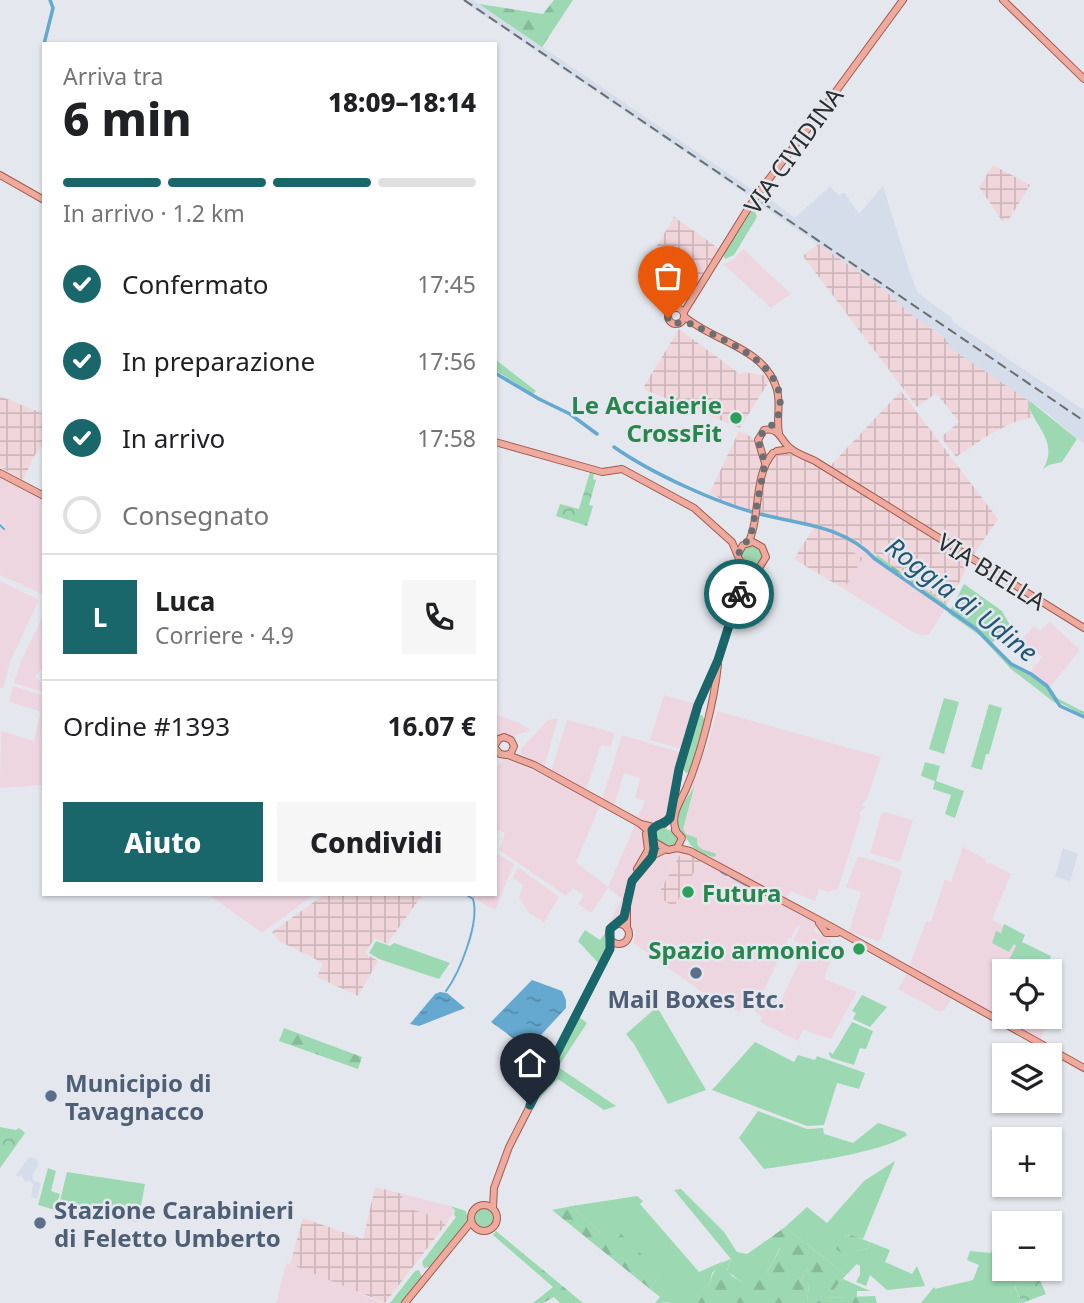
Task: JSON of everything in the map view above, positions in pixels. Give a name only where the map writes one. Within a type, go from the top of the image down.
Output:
[{"type":"main road","name":"VIA CIVIDINA","points":[[778,417],[778,394],[774,380],[765,367],[751,355],[692,324],[683,315],[762,188],[903,0]]},
{"type":"main road","points":[[1003,0],[1084,79]]},
{"type":"main road","points":[[0,175],[42,199]]},
{"type":"main road","points":[[738,554],[753,526],[765,463],[758,444],[759,436],[778,417]]},
{"type":"main road","points":[[765,463],[781,445],[778,417]]},
{"type":"main road","points":[[768,429],[780,435]]},
{"type":"main road","name":"VIA BIELLA","points":[[780,435],[791,449],[815,461],[1084,628]]},
{"type":"main road","points":[[497,443],[592,469],[621,469],[694,508],[732,542],[738,554],[744,580],[718,660],[694,716],[679,769],[672,813],[664,824],[652,830]]},
{"type":"main road","points":[[762,451],[791,449]]},
{"type":"main road","points":[[0,473],[42,495]]},
{"type":"main road","points":[[744,580],[763,565],[766,557],[764,549],[757,543],[753,526]]},
{"type":"main road","points":[[732,542],[757,543]]},
{"type":"main road","points":[[743,567],[754,570]]},
{"type":"main road","points":[[690,851],[676,830],[674,816],[692,773],[708,718],[718,660]]},
{"type":"main road","points":[[694,716],[701,712],[708,718]]},
{"type":"main road","points":[[497,741],[504,737],[509,738],[513,744],[510,752]]},
{"type":"main road","points":[[497,745],[500,754],[510,752],[652,830]]},
{"type":"main road","points":[[679,769],[684,775],[692,773]]},
{"type":"main road","points":[[610,949],[624,943],[628,937],[626,912],[632,881],[648,848],[645,832],[639,823]]},
{"type":"main road","points":[[664,824],[676,830]]},
{"type":"main road","points":[[652,830],[652,857]]},
{"type":"main road","points":[[653,841],[666,849]]},
{"type":"main road","points":[[677,848],[682,841]]},
{"type":"main road","points":[[632,881],[652,857],[666,849],[690,851],[1084,1068]]},
{"type":"main road","points":[[405,1303],[465,1231],[474,1210],[484,1205],[492,1194],[509,1147],[610,949],[610,929],[626,912]]},
{"type":"main road","points":[[617,924],[627,928]]},
{"type":"main road","points":[[610,939],[618,944]]},
{"type":"main road","points":[[465,1231],[486,1231],[493,1227],[497,1220],[492,1194]]},
{"type":"main road","points":[[484,1205],[493,1208]]},
{"type":"main road","points":[[471,1222],[477,1229]]},
{"type":"shaded area","points":[[461,0],[473,0],[756,192],[752,198]]},
{"type":"shaded area","points":[[993,165],[1030,185],[1008,221],[1005,219],[1003,222],[979,187]]},
{"type":"shaded area","points":[[830,186],[839,196],[844,192],[859,214],[883,186],[918,293],[952,318],[953,322],[1084,410],[1084,444],[1043,410],[947,346],[949,343],[945,338],[912,315],[880,286],[756,202],[762,193],[795,218]]},
{"type":"shaded area","points":[[674,217],[721,250],[695,292],[689,297],[646,264]]},
{"type":"shaded area","points":[[818,244],[880,286],[912,315],[945,338],[948,346],[1031,402],[1028,405],[1032,417],[992,433],[956,457],[941,437],[959,422],[936,393],[917,407],[803,256]]},
{"type":"shaded area","points":[[743,249],[791,294],[771,308],[723,264],[733,260]]},
{"type":"shaded area","points":[[679,329],[740,374],[743,372],[768,376],[770,380],[740,428],[645,390],[644,386]]},
{"type":"shaded area","points":[[901,391],[998,519],[974,554],[971,555],[829,467]]},
{"type":"shaded area","points":[[0,396],[42,413],[42,446],[23,480],[0,467]]},
{"type":"shaded area","points":[[739,431],[752,437],[762,459],[788,451],[800,456],[966,558],[968,566],[947,605],[860,543],[853,552],[863,558],[844,589],[794,559],[814,527],[755,513],[717,500],[718,497],[709,494]]},
{"type":"shaded area","points":[[0,476],[42,498],[42,594],[0,575],[0,527],[4,530],[6,527],[0,522]]},
{"type":"shaded area","points":[[860,543],[877,555],[875,559],[945,609],[929,634],[920,635],[913,632],[844,589],[863,558],[853,552]]},
{"type":"shaded area","points":[[0,581],[39,600],[10,662],[3,689],[0,687]]},
{"type":"shaded area","points":[[42,617],[42,668],[35,677],[42,683],[42,691],[14,683]]},
{"type":"shaded area","points":[[1050,622],[1080,650],[1050,687],[1030,672],[1042,657],[1020,641],[1034,626],[1040,631]]},
{"type":"shaded area","points":[[13,686],[42,695],[42,785],[0,788],[1,731],[34,741],[40,714],[39,711],[9,702]]},
{"type":"shaded area","points":[[664,695],[695,704],[682,749],[650,740]]},
{"type":"shaded area","points":[[717,711],[881,757],[867,799],[861,805],[865,807],[859,814],[861,815],[838,889],[828,892],[819,889],[815,901],[790,891],[786,900],[703,854],[715,856],[712,852],[701,850],[696,840],[685,832],[683,829],[696,785],[681,808],[703,744],[705,754]]},
{"type":"shaded area","points":[[497,715],[531,730],[514,736],[503,734],[497,736]]},
{"type":"shaded area","points":[[558,718],[544,768],[521,754],[521,749],[548,720]]},
{"type":"shaded area","points":[[567,720],[615,733],[611,747],[601,745],[586,791],[551,772]]},
{"type":"shaded area","points":[[622,735],[682,753],[670,815],[666,821],[651,824],[636,819],[645,801],[635,798],[640,778],[624,773],[614,806],[602,800]]},
{"type":"shaded area","points":[[505,759],[511,759],[600,805],[576,862],[608,887],[635,825],[643,830],[646,849],[630,880],[623,914],[619,920],[608,924],[622,899],[608,888],[591,913],[578,904],[584,895],[573,888],[566,896],[499,850],[505,833],[497,830],[497,766]]},
{"type":"shaded area","points":[[884,812],[913,820],[900,862],[870,853]]},
{"type":"shaded area","points":[[963,847],[985,859],[987,864],[1011,874],[992,920],[1025,935],[1011,959],[992,959],[992,1013],[909,967],[926,921],[931,922],[945,879],[951,882]]},
{"type":"shaded area","points":[[1063,848],[1078,854],[1070,881],[1055,877]]},
{"type":"shaded area","points":[[682,851],[657,895],[674,906],[701,860],[817,924],[814,931],[832,941],[824,956],[831,959],[824,979],[857,992],[831,1039],[803,1030],[798,1041],[760,1022],[762,1017],[754,1010],[755,1007],[745,1002],[739,1012],[703,993],[633,943],[636,933],[629,924],[634,884],[660,854]],"holes":[[[798,925],[800,927],[793,940],[807,946],[780,1002],[762,994],[789,938]]]},
{"type":"shaded area","points":[[682,851],[701,860],[674,907],[657,896]]},
{"type":"shaded area","points":[[497,853],[514,864],[495,910],[470,896],[497,896]]},
{"type":"shaded area","points":[[858,856],[898,868],[902,872],[881,939],[878,941],[849,932],[861,892],[846,887]]},
{"type":"shaded area","points":[[518,867],[559,897],[544,922],[529,913],[519,897],[523,885],[513,878]]},
{"type":"shaded area","points":[[211,896],[312,896],[262,933]]},
{"type":"shaded area","points":[[322,896],[422,896],[387,944],[375,938],[365,953],[378,961],[358,996],[317,977],[323,963],[279,941],[272,932]]},
{"type":"shaded area","points":[[907,973],[952,997],[942,1012],[898,989]]},
{"type":"shaded area","points":[[1020,1029],[1045,1029],[1039,1041]]},
{"type":"shaded area","points":[[29,1157],[37,1159],[38,1165],[32,1176],[33,1180],[41,1183],[37,1199],[31,1197],[33,1184],[29,1180],[26,1182],[21,1175],[16,1175]]},
{"type":"shaded area","points":[[375,1187],[403,1194],[400,1206],[434,1216],[446,1224],[385,1303],[290,1264],[303,1218],[363,1239]]},
{"type":"shaded area","points":[[403,1194],[450,1206],[455,1211],[446,1224],[434,1216],[399,1206]]},
{"type":"shaded area","points":[[286,1263],[325,1277],[381,1303],[276,1303]]},
{"type":"green space","points":[[554,0],[573,0],[542,47],[479,4],[543,14]]},
{"type":"green space","points":[[753,206],[757,217],[734,255],[725,259],[723,255]]},
{"type":"green space","points":[[497,361],[536,391],[533,394],[497,371]]},
{"type":"green space","points":[[1031,402],[1077,439],[1062,462],[1043,469],[1049,452],[1028,405]]},
{"type":"green space","points":[[590,472],[596,480],[587,526],[556,516],[560,504],[579,509]]},
{"type":"green space","points":[[752,545],[762,552],[763,556],[756,566],[752,567],[742,560],[741,556],[748,546]]},
{"type":"green space","points":[[877,555],[947,605],[945,609],[874,559]]},
{"type":"green space","points":[[964,584],[1002,611],[1011,627],[993,642],[952,607]]},
{"type":"green space","points":[[952,607],[989,637],[998,650],[1013,663],[1050,687],[1057,698],[1084,712],[1084,716],[1057,701],[1055,703],[1011,669],[979,635],[948,613]]},
{"type":"green space","points":[[944,698],[959,702],[944,754],[929,749]]},
{"type":"green space","points":[[989,704],[1002,708],[982,770],[971,767]]},
{"type":"green space","points":[[702,715],[705,720],[691,771],[686,773],[682,768],[697,716]]},
{"type":"green space","points":[[925,762],[940,766],[936,781],[964,791],[955,818],[945,814],[951,795],[933,789],[935,781],[921,776]]},
{"type":"green space","points":[[695,785],[683,829],[686,834],[697,838],[700,848],[716,854],[715,857],[694,848],[676,824],[679,811]]},
{"type":"green space","points":[[660,826],[677,834],[677,846],[665,846],[657,840],[652,833]]},
{"type":"green space","points":[[1004,924],[1025,935],[1022,942],[1051,956],[1050,959],[1009,959],[1016,946],[1014,944],[1009,952],[992,943],[996,931],[1001,933]]},
{"type":"green space","points":[[585,930],[600,940],[606,932],[608,948],[600,965],[578,941]]},
{"type":"green space","points":[[376,941],[390,946],[394,943],[450,963],[439,979],[379,959],[369,953]]},
{"type":"green space","points":[[862,995],[887,1007],[870,1027],[853,1019],[856,1013],[852,1011]]},
{"type":"green space","points":[[657,1007],[706,1090],[668,1104],[626,1034]]},
{"type":"green space","points":[[579,1017],[587,1023],[558,1067],[616,1106],[604,1110],[558,1079],[534,1104]]},
{"type":"green space","points":[[852,1022],[873,1031],[866,1049],[860,1048],[854,1065],[831,1058],[829,1054],[833,1054]]},
{"type":"green space","points":[[284,1028],[362,1057],[358,1069],[279,1041]]},
{"type":"green space","points":[[755,1042],[794,1062],[798,1055],[815,1060],[817,1056],[865,1073],[859,1089],[837,1083],[824,1125],[807,1126],[712,1090]]},
{"type":"green space","points":[[758,1111],[807,1129],[823,1128],[824,1134],[853,1143],[878,1123],[907,1135],[860,1152],[764,1169],[739,1138]]},
{"type":"green space","points":[[0,1127],[16,1130],[19,1128],[25,1133],[0,1168]]},
{"type":"green space","points":[[895,1161],[863,1239],[850,1235],[844,1237],[856,1251],[868,1248],[870,1242],[890,1250],[885,1262],[912,1274],[917,1266],[925,1286],[887,1290],[870,1275],[866,1286],[856,1282],[860,1275],[860,1266],[857,1264],[846,1275],[785,1227],[807,1207],[827,1223],[864,1181]]},
{"type":"green space","points":[[48,1168],[56,1171],[51,1191],[60,1194],[55,1210],[38,1205]]},
{"type":"green space","points":[[67,1172],[145,1184],[138,1222],[58,1209]]},
{"type":"green space","points":[[681,1189],[724,1232],[737,1252],[747,1254],[770,1238],[780,1247],[768,1270],[750,1288],[727,1271],[731,1259],[674,1190]]},
{"type":"green space","points":[[637,1196],[643,1201],[640,1204],[699,1272],[724,1261],[712,1273],[709,1286],[674,1302],[655,1303],[660,1297],[650,1289],[657,1279],[600,1233],[572,1206]]},
{"type":"green space","points":[[450,1206],[466,1211],[468,1221],[429,1267],[424,1268],[422,1262],[456,1217],[455,1210]]},
{"type":"green space","points":[[572,1206],[600,1233],[613,1226],[642,1255],[657,1279],[650,1289],[552,1210]]},
{"type":"green space","points":[[484,1207],[492,1210],[495,1218],[492,1226],[484,1229],[476,1226],[473,1218],[476,1210]]},
{"type":"green space","points":[[785,1227],[846,1275],[832,1292],[815,1279],[807,1268],[801,1281],[809,1284],[807,1303],[668,1303],[709,1286],[716,1269],[731,1259],[727,1270],[732,1276],[750,1287],[755,1284],[768,1270],[780,1248],[770,1238]]},
{"type":"green space","points":[[496,1231],[583,1303],[560,1303],[554,1297],[543,1303],[533,1303],[553,1287],[493,1235]]},
{"type":"green space","points":[[851,1235],[870,1242],[868,1248],[856,1251],[851,1259],[836,1249],[844,1237]]},
{"type":"green space","points":[[992,1250],[992,1281],[1025,1281],[1014,1285],[1022,1303],[921,1303],[934,1287],[935,1289],[973,1280],[979,1265],[967,1260],[970,1251],[991,1253]]},
{"type":"green space","points":[[807,1268],[832,1292],[843,1279],[870,1291],[857,1291],[857,1297],[822,1298],[816,1303],[807,1303],[809,1285],[801,1281]]},
{"type":"green space","points":[[419,1270],[422,1277],[401,1303],[390,1303],[415,1271]]},
{"type":"green space","points":[[1040,1281],[1046,1294],[1022,1303],[1014,1284]]},
{"type":"green space","points":[[875,1296],[877,1303],[816,1303],[822,1298]]},
{"type":"water","points":[[532,980],[562,991],[566,1008],[528,1049],[491,1022]]},
{"type":"water","points":[[447,993],[465,1008],[419,1026],[410,1024],[435,994]]},
{"type":"waterway","name":"Roggia di Udine","points":[[44,42],[53,8],[50,0]]},
{"type":"waterway","name":"Roggia di Udine","points":[[497,374],[570,414],[597,434]]},
{"type":"waterway","name":"Roggia di Udine","points":[[614,447],[647,467],[707,496],[746,510],[824,529],[851,540],[976,629],[1011,664],[1047,686],[1060,706],[1084,717]]},
{"type":"waterway","points":[[0,525],[4,529]]},
{"type":"waterway","points":[[721,872],[726,875]]},
{"type":"waterway","points":[[731,877],[758,892]]},
{"type":"waterway","points":[[446,991],[463,960],[471,933],[474,909],[473,899],[468,896]]},
{"type":"railway","points":[[464,0],[1084,421]]},
{"type":"way so far","points":[[668,318],[674,324],[692,324],[751,355],[768,371],[778,394],[778,417],[773,425],[761,433],[758,440],[765,463],[751,535],[738,554],[744,571],[739,594]]},
{"type":"place","name":"Le Acciaierie CrossFit","points":[[736,418]]},
{"type":"place","name":"Futura","points":[[688,892]]},
{"type":"place","name":"Spazio armonico","points":[[859,949]]},
{"type":"place","name":"Mail Boxes Etc.","points":[[696,973]]},
{"type":"place","name":"Municipio di Tavagnacco","points":[[51,1096]]},
{"type":"place","name":"Stazione Carabinieri di Feletto Umberto","points":[[40,1223]]},
{"type":"route","points":[[530,1105],[610,949],[610,929],[624,917],[632,881],[652,857],[652,830],[670,818],[679,769],[698,705],[718,660],[739,594]]}]
